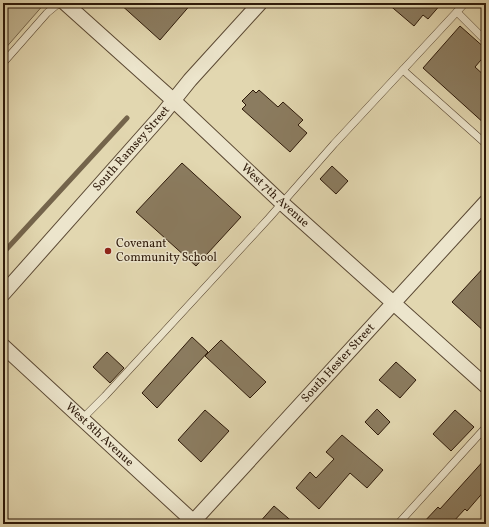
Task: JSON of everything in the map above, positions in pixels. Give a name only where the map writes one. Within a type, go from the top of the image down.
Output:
[{"type":"street","name":"West 7th Avenue","points":[[65,3],[173,100],[282,203],[486,386]]},
{"type":"street","name":"South Ramsey Street","points":[[3,294],[260,3]]},
{"type":"street","name":"South Hester Street","points":[[193,523],[486,202]]},
{"type":"street","name":"West 8th Avenue","points":[[3,346],[193,523]]},
{"type":"lane","points":[[3,63],[47,13],[59,3]]},
{"type":"lane","points":[[82,419],[116,384],[334,144],[465,3]]},
{"type":"lane","points":[[457,12],[486,41]]},
{"type":"lane","points":[[403,70],[486,144]]},
{"type":"lane","points":[[398,524],[486,427]]},
{"type":"shaded area","points":[[3,3],[45,3],[3,51]]},
{"type":"building","points":[[119,3],[192,3],[160,40]]},
{"type":"building","points":[[387,3],[442,3],[428,19],[423,15],[414,26]]},
{"type":"building","points":[[460,26],[486,49],[486,54],[475,67],[486,77],[486,125],[423,68]]},
{"type":"building","points":[[253,90],[256,93],[259,90],[278,107],[283,102],[303,120],[298,125],[307,133],[290,152],[242,109],[246,105],[242,101]]},
{"type":"building","points":[[182,163],[241,217],[196,266],[136,212]]},
{"type":"building","points":[[332,166],[348,181],[336,194],[320,179]]},
{"type":"building","points":[[486,265],[486,333],[452,302]]},
{"type":"building","points":[[192,337],[208,352],[157,408],[142,393]]},
{"type":"building","points":[[221,340],[266,382],[250,398],[205,356]]},
{"type":"building","points":[[107,352],[124,368],[110,383],[93,367]]},
{"type":"building","points":[[396,362],[416,380],[400,398],[379,380]]},
{"type":"building","points":[[377,409],[390,422],[378,435],[365,422]]},
{"type":"building","points":[[205,410],[229,431],[201,462],[178,440]]},
{"type":"building","points":[[455,410],[474,427],[451,451],[433,434]]},
{"type":"building","points":[[342,435],[383,470],[367,488],[350,473],[319,509],[296,488],[310,472],[316,478],[334,459],[326,452]]},
{"type":"building","points":[[486,458],[486,489],[467,511],[465,509],[453,522],[456,524],[422,524],[438,507],[440,509]]},
{"type":"building","points":[[274,506],[295,524],[258,524]]},
{"type":"waterway","points":[[3,253],[127,118]]},
{"type":"place","name":"Covenant Community School","points":[[108,251]]}]
